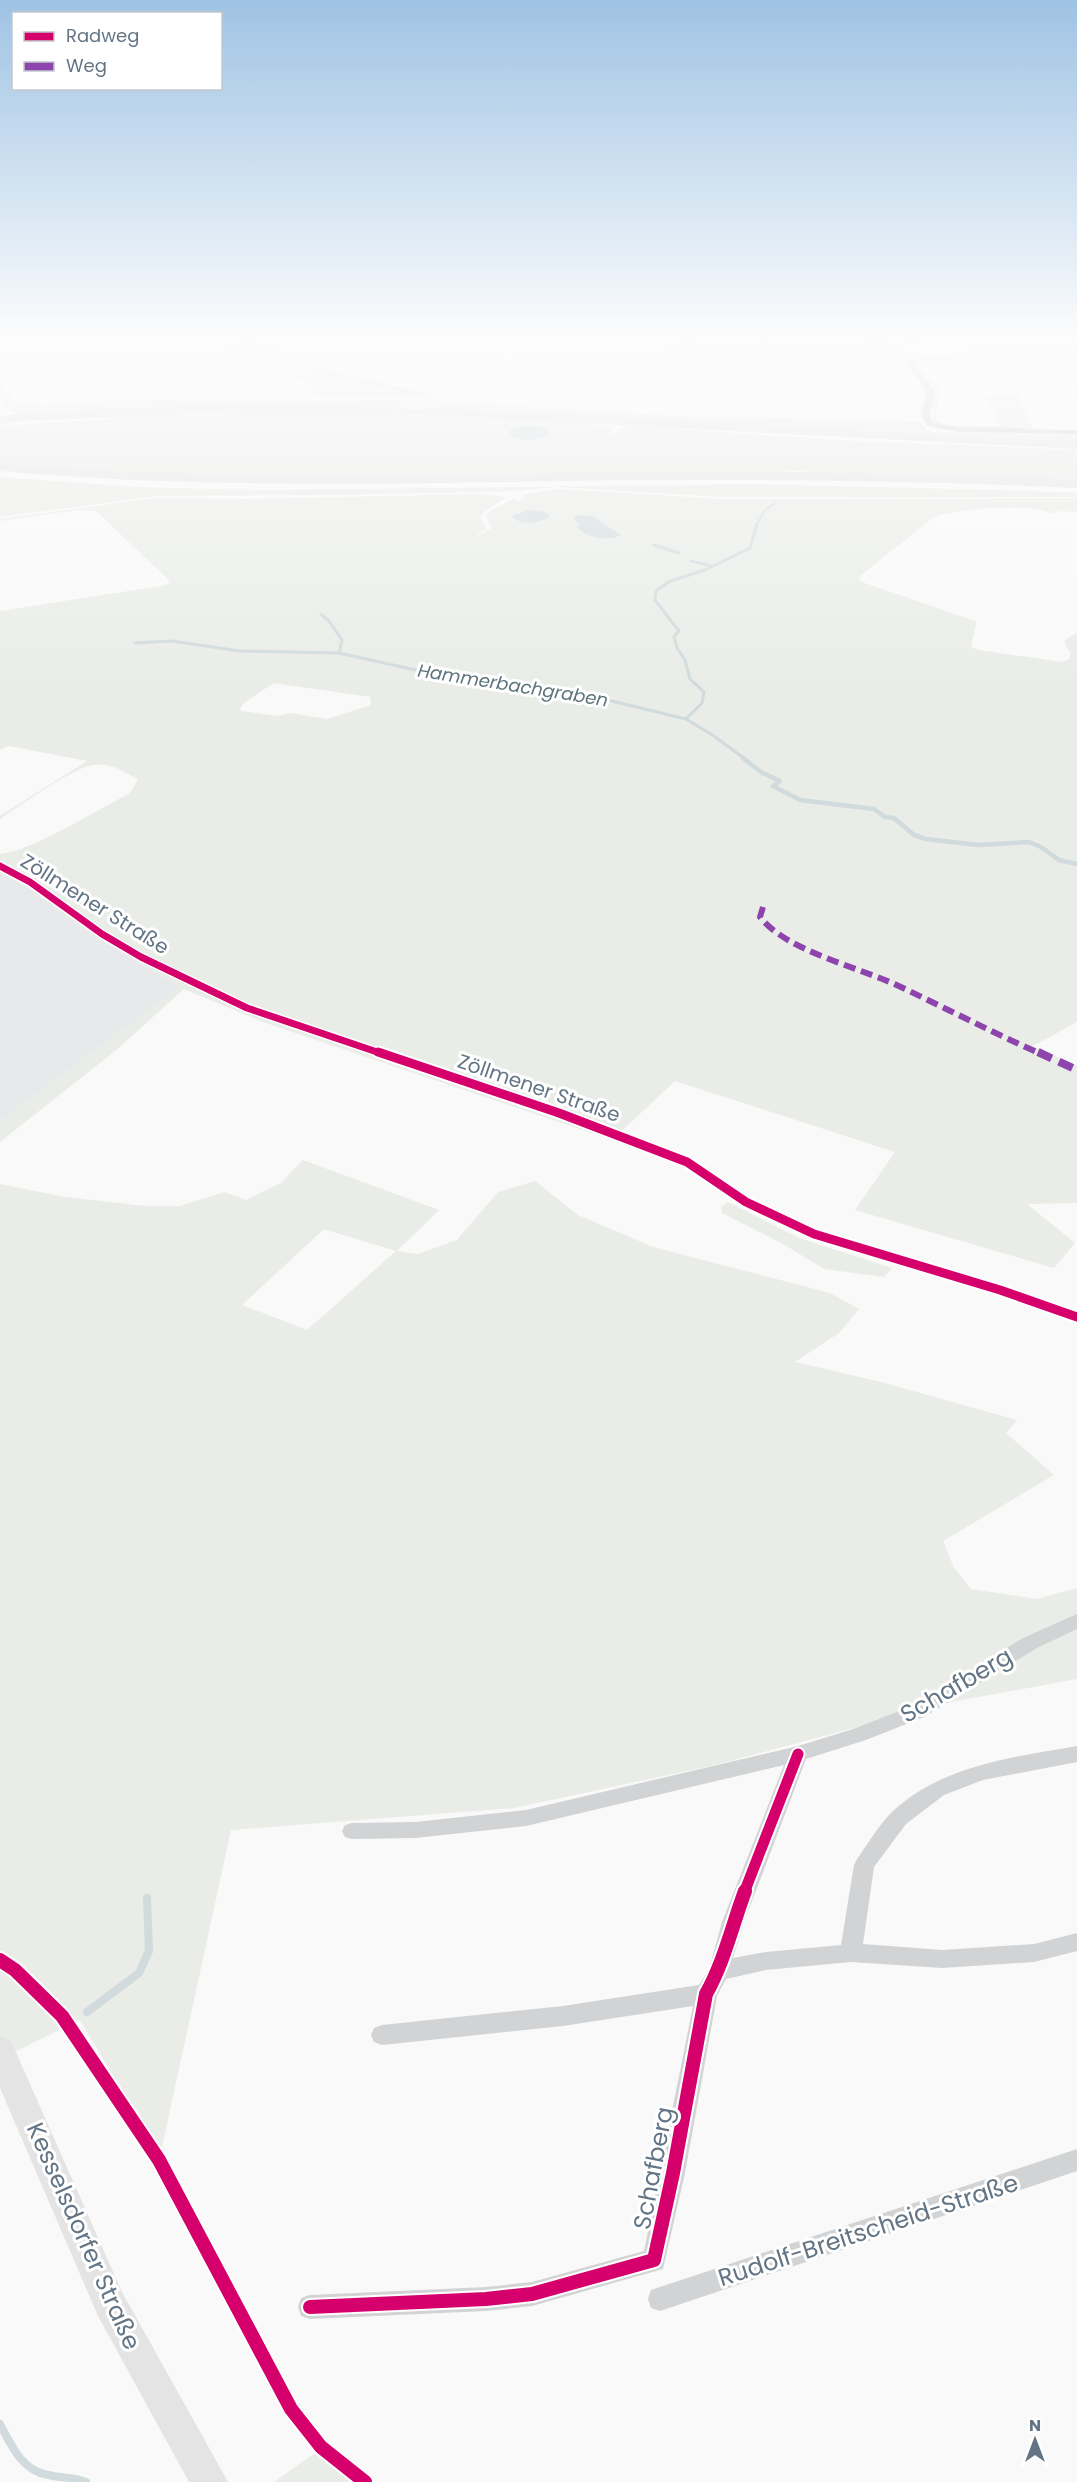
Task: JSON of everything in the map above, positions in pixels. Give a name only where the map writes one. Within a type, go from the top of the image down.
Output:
[{"type":"highway","points":[[0,467],[103,476],[222,481],[330,482],[752,475],[898,477],[1077,484]]},
{"type":"highway","points":[[0,474],[251,487],[743,480],[1077,490]]},
{"type":"street","name":"Zöllmener Straße","points":[[0,866],[30,882],[102,934],[132,952],[247,1008],[559,1113],[687,1162],[746,1202],[814,1234],[1000,1290],[1077,1317]]},
{"type":"street","name":"Schafberg","points":[[352,1832],[415,1830],[526,1818],[798,1754],[859,1735],[917,1712],[1030,1643],[1077,1621]]},
{"type":"street","name":"Schafberg","points":[[310,2307],[532,2294],[654,2260],[673,2173],[706,1994],[719,1971],[733,1922],[798,1754]]},
{"type":"street","points":[[851,1953],[864,1865],[899,1818],[937,1789],[981,1772],[1077,1754]]},
{"type":"street","points":[[719,1971],[766,1961],[851,1953],[942,1959],[1034,1953],[1077,1942]]},
{"type":"street","points":[[382,2035],[541,2019],[706,1994]]},
{"type":"street","name":"Kesselsdorfer Straße","points":[[0,2050],[110,2304],[209,2482]]},
{"type":"street","name":"Rudolf-Breitscheid-Straße","points":[[660,2299],[1077,2160]]},
{"type":"shaded area","points":[[0,456],[1077,456],[1077,481],[795,471],[201,477],[0,463]]},
{"type":"shaded area","points":[[0,477],[138,487],[251,490],[753,484],[1036,491],[1077,493],[1077,497],[720,497],[556,487],[518,491],[342,495],[158,496],[0,517]]},
{"type":"shaded area","points":[[557,489],[725,499],[1077,498],[1077,512],[1060,511],[1052,514],[1028,508],[994,508],[959,511],[934,517],[860,576],[859,581],[975,621],[971,647],[979,650],[1062,662],[1069,659],[1071,653],[1065,640],[1077,633],[1077,1022],[1033,1046],[1077,1066],[1077,1203],[1027,1204],[1075,1243],[1054,1268],[855,1210],[895,1152],[675,1081],[612,1140],[263,1022],[184,989],[115,1051],[0,1142],[0,1121],[181,987],[89,934],[29,888],[0,873],[0,854],[29,846],[64,829],[129,794],[138,780],[112,766],[85,767],[73,772],[0,819],[0,816],[87,761],[9,746],[0,750],[0,611],[167,585],[170,581],[96,511],[78,510],[0,521],[0,519],[155,498],[244,499],[483,494],[507,497],[484,512],[480,518],[486,526],[485,530],[476,535],[479,535],[492,528],[486,517],[488,512],[513,499],[521,502],[520,499],[526,498],[522,495]],"holes":[[[274,683],[370,697],[371,705],[327,719],[291,713],[277,716],[241,711],[240,708],[245,702]]]},
{"type":"shaded area","points":[[528,510],[542,511],[549,515],[544,520],[529,523],[519,521],[512,516]]},
{"type":"shaded area","points":[[579,515],[592,516],[621,535],[604,538],[586,534],[577,527],[580,524],[574,518]]},
{"type":"shaded area","points":[[0,873],[29,888],[89,934],[181,987],[0,1121]]},
{"type":"shaded area","points":[[303,1160],[439,1210],[397,1251],[418,1254],[457,1240],[498,1192],[535,1181],[578,1215],[653,1247],[830,1293],[859,1309],[839,1333],[795,1362],[881,1382],[1017,1420],[1006,1433],[1054,1475],[943,1541],[954,1568],[971,1589],[1037,1599],[1077,1588],[1077,1679],[951,1702],[715,1765],[514,1808],[231,1830],[160,2156],[80,2020],[0,2059],[0,1184],[65,1197],[145,1206],[180,1206],[224,1192],[246,1200],[281,1183]],"holes":[[[324,1229],[396,1251],[307,1330],[242,1305]]]},
{"type":"shaded area","points":[[728,1202],[799,1238],[892,1268],[884,1277],[824,1269],[785,1245],[722,1213],[721,1207]]},
{"type":"shaded area","points":[[315,2453],[352,2482],[274,2482]]},
{"type":"waterway","points":[[757,524],[765,510],[776,503]]},
{"type":"waterway","points":[[686,719],[702,703],[704,692],[690,679],[685,660],[677,648],[674,636],[679,631],[655,600],[656,591],[670,581],[705,570],[750,548],[757,524]]},
{"type":"waterway","points":[[654,545],[679,553]]},
{"type":"waterway","points":[[691,561],[712,566]]},
{"type":"waterway","name":"Hammerbachgraben","points":[[321,614],[329,621],[342,640],[339,653]]},
{"type":"waterway","name":"Hammerbachgraben","points":[[135,643],[171,641],[240,651],[339,653]]},
{"type":"waterway","name":"Hammerbachgraben","points":[[339,653],[411,669],[583,694],[686,719]]},
{"type":"waterway","points":[[686,719],[745,759]]},
{"type":"waterway","points":[[743,758],[761,772],[780,781],[773,786],[800,800],[874,809],[885,817],[894,818],[914,835],[926,839],[978,845],[1029,842],[1041,847],[1059,860],[1077,864]]},
{"type":"waterway","points":[[87,2012],[139,1973],[149,1951],[147,1898]]},
{"type":"waterway","points":[[0,2424],[18,2456],[31,2468],[39,2473],[86,2482]]},
{"type":"marked path","points":[[763,907],[760,917],[769,929],[795,944],[902,987],[955,1015],[1077,1070]]},
{"type":"cycle path","points":[[0,866],[30,882],[102,934],[141,957],[247,1008],[559,1113],[687,1162],[746,1202],[814,1234],[1000,1290],[1077,1317]]},
{"type":"cycle path","points":[[310,2307],[486,2299],[532,2294],[654,2260],[673,2173],[706,1994],[719,1971],[733,1922],[798,1754]]},
{"type":"cycle path","points":[[0,1960],[15,1970],[62,2016],[159,2160],[291,2409],[321,2447],[365,2482]]}]
